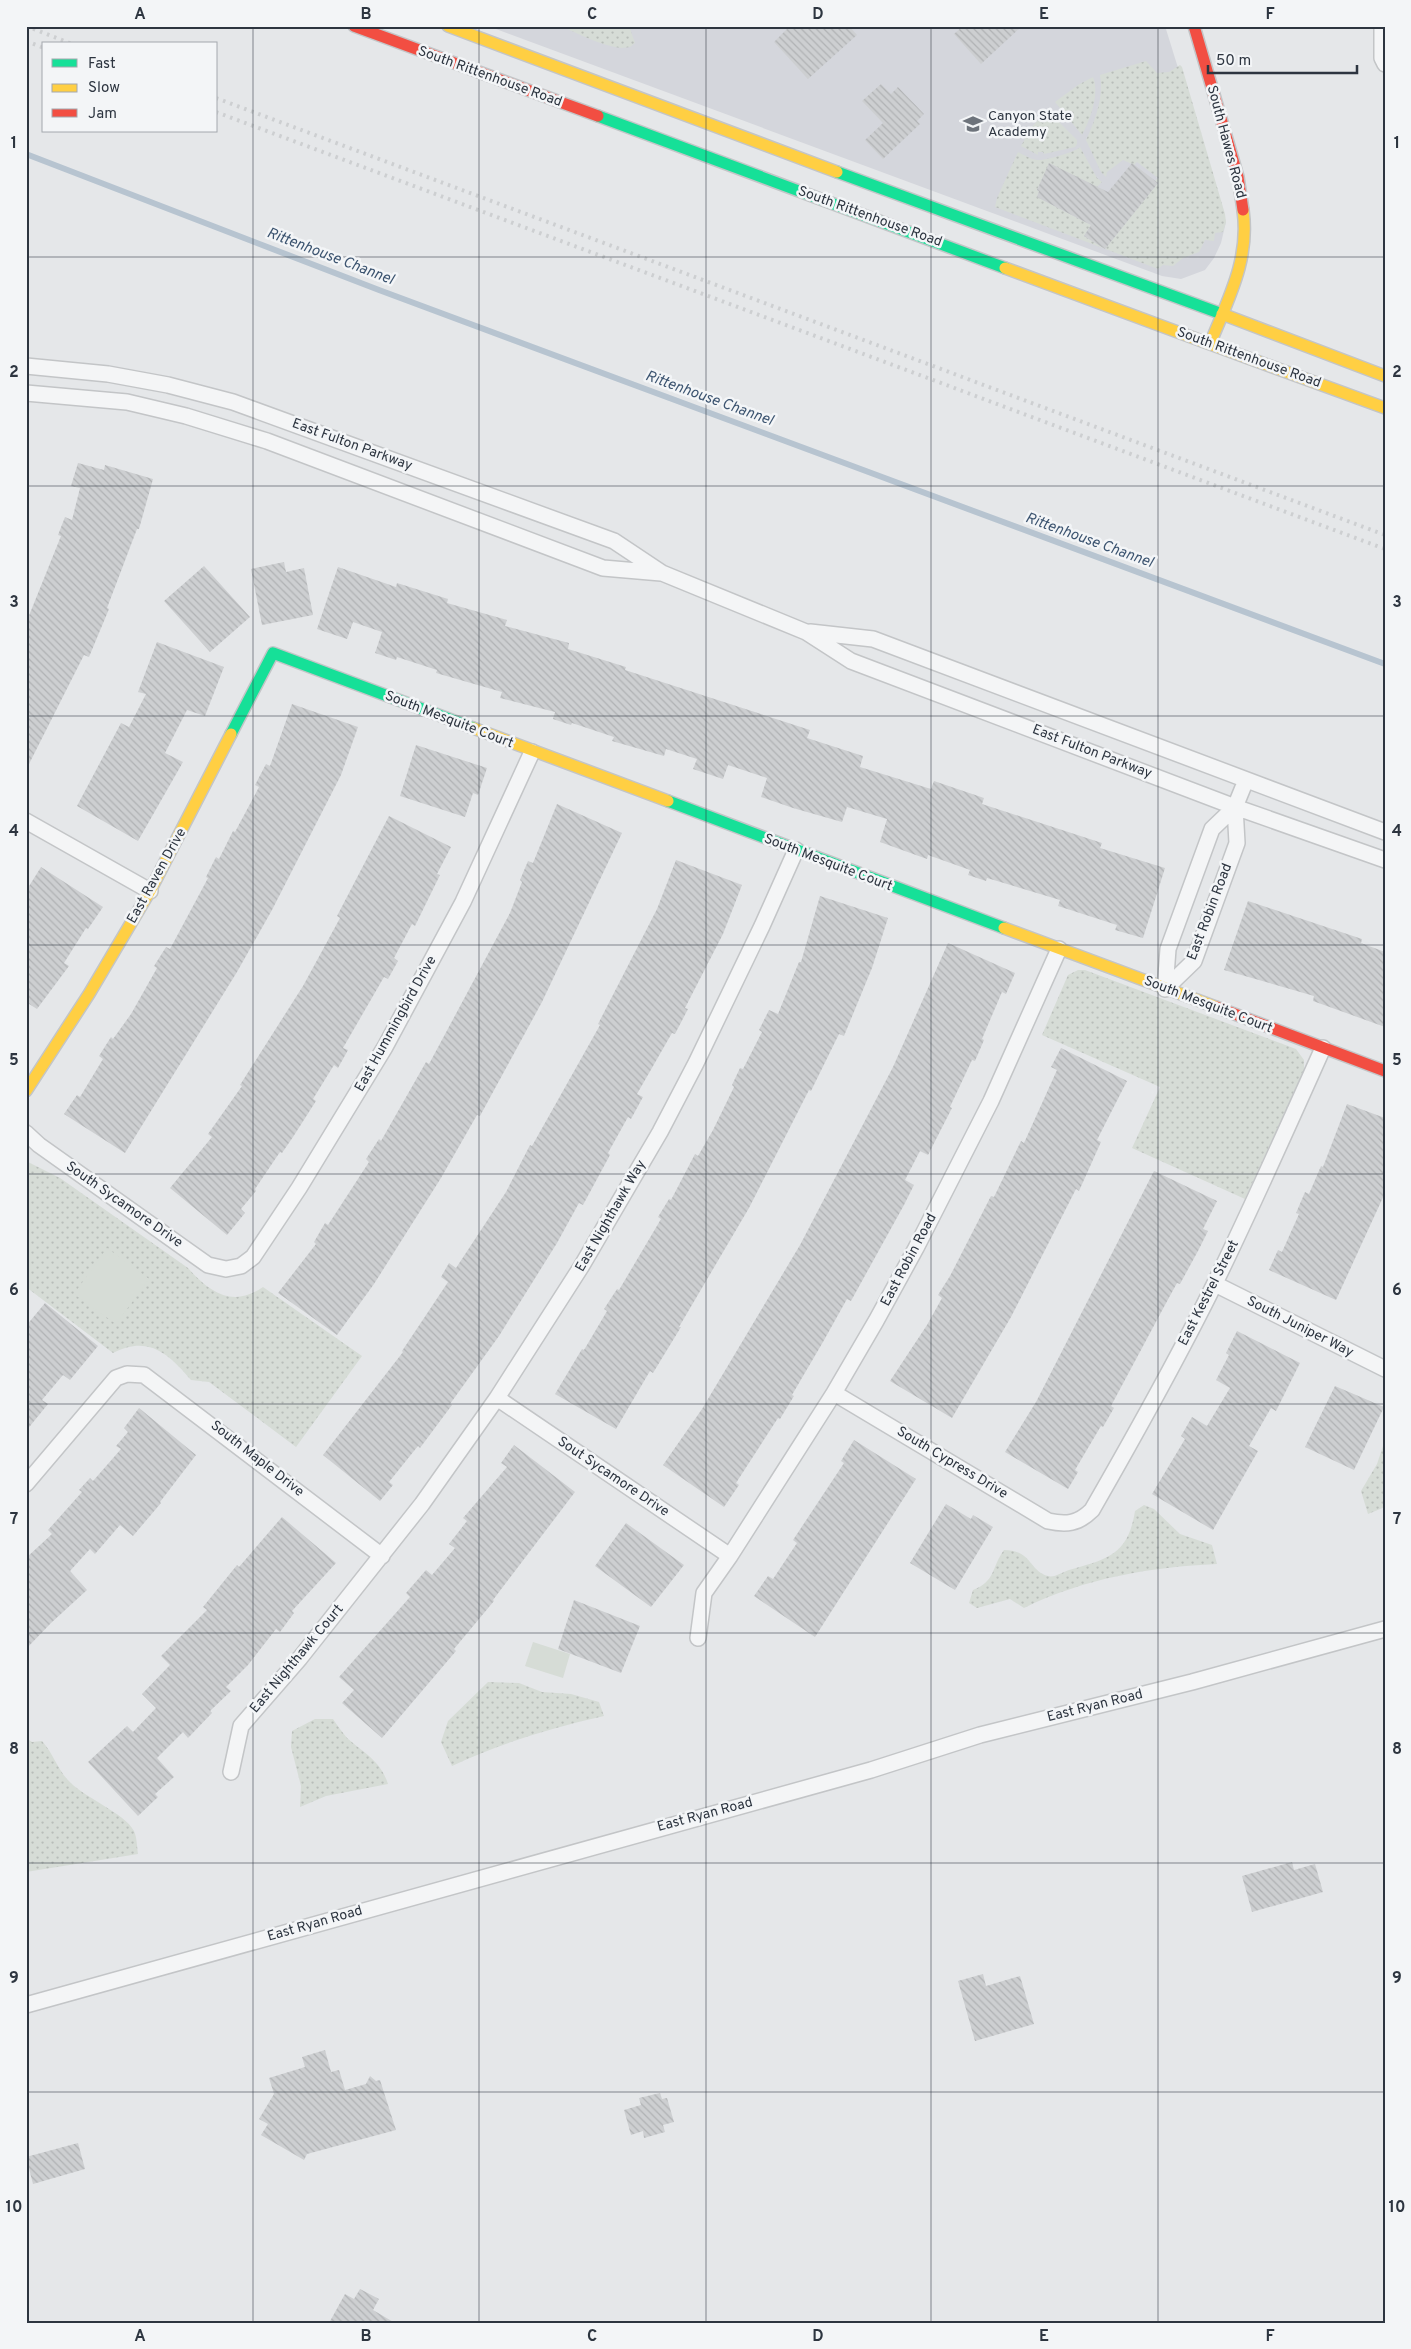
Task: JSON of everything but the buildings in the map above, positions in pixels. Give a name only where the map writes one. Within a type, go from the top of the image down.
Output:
[{"type":"main road","name":"South Rittenhouse Road","points":[[354,26],[1385,408]]},
{"type":"main road","points":[[448,26],[1385,376]]},
{"type":"main road","name":"South Hawes Road","points":[[1194,26],[1238,177],[1245,224],[1244,253],[1239,272],[1210,344]]},
{"type":"main road","name":"South Mesquite Court","points":[[273,653],[532,752],[1385,1071]]},
{"type":"main road","name":"East Raven Drive","points":[[26,1091],[89,994],[150,891],[273,653]]},
{"type":"street","points":[[1382,26],[1382,58],[1385,64]]},
{"type":"street","name":"East Fulton Parkway","points":[[26,366],[108,374],[168,385],[233,402],[614,541],[662,574],[806,632],[851,661],[1235,807],[1385,860]]},
{"type":"street","name":"East Fulton Parkway","points":[[26,393],[127,402],[186,416],[267,441],[603,568],[662,574]]},
{"type":"street","name":"East Fulton Parkway","points":[[806,632],[873,639],[1385,832]]},
{"type":"street","name":"East Hummingbird Drive","points":[[226,1269],[242,1266],[253,1257],[340,1124],[385,1047],[463,902],[532,752]]},
{"type":"street","name":"East Robin Road","points":[[1165,988],[1168,950],[1212,829],[1235,807],[1246,780]]},
{"type":"street","name":"East Robin Road","points":[[1165,988],[1194,961],[1237,843],[1235,807]]},
{"type":"street","points":[[26,821],[150,891]]},
{"type":"street","name":"East Nighthawk Way","points":[[382,1556],[497,1398],[582,1267],[660,1132],[696,1063],[762,926],[796,850]]},
{"type":"street","name":"East Robin Road","points":[[698,1638],[704,1593],[730,1556],[834,1392],[916,1248],[991,1101],[1059,949]]},
{"type":"street","name":"East Kestrel Street","points":[[1072,1523],[1083,1518],[1092,1510],[1166,1377],[1215,1284],[1323,1048]]},
{"type":"street","name":"South Sycamore Drive","points":[[26,1133],[39,1145],[208,1265],[226,1269]]},
{"type":"street","name":"South Juniper Way","points":[[1215,1284],[1385,1369]]},
{"type":"street","name":"South Maple Drive","points":[[26,1484],[116,1378],[127,1374],[144,1375],[382,1556]]},
{"type":"street","name":"South Cypress Drive","points":[[834,1392],[1048,1521],[1062,1524],[1072,1523]]},
{"type":"street","name":"Sout Sycamore Drive","points":[[497,1398],[730,1556]]},
{"type":"street","name":"East Nighthawk Court","points":[[231,1772],[241,1726],[300,1658],[382,1556]]},
{"type":"street","name":"East Ryan Road","points":[[26,2005],[871,1770],[980,1735],[1192,1682],[1385,1629]]},
{"type":"shaded area","name":"Canyon State Academy","points":[[488,26],[1165,26],[1226,222],[1221,243],[1214,258],[1205,270],[1181,279],[1162,276]]},
{"type":"shaded area","points":[[560,26],[629,26],[635,43],[630,47],[614,47]]},
{"type":"shaded area","points":[[1146,61],[1157,73],[1169,72],[1180,65],[1225,214],[1226,222],[1223,232],[1215,233],[1214,241],[1205,240],[1199,252],[1183,258],[1173,266],[1163,265],[1158,269],[1105,249],[1158,183],[1155,181],[1158,178],[1137,162],[1134,165],[1123,160],[1107,172],[1106,177],[1101,172],[1086,140],[1100,100],[1100,75]]},
{"type":"shaded area","points":[[1093,77],[1095,99],[1091,115],[1082,135],[1055,102],[1078,85]]},
{"type":"shaded area","points":[[1047,110],[1077,140],[1075,147],[1044,154],[1043,152],[1038,152],[1038,155],[1021,146],[1031,128]]},
{"type":"shaded area","points":[[1080,147],[1097,178],[1102,182],[1097,187],[1050,164],[1037,190],[1039,191],[1037,197],[1091,225],[1084,236],[1104,249],[995,207],[997,198],[1018,152],[1032,159],[1041,160],[1066,154]]},
{"type":"shaded area","points":[[1078,970],[1085,970],[1296,1049],[1304,1060],[1304,1071],[1245,1199],[1132,1148],[1160,1087],[1042,1035],[1068,975]]},
{"type":"shaded area","points":[[26,1161],[60,1178],[188,1268],[213,1291],[232,1297],[252,1293],[263,1287],[362,1356],[296,1447],[209,1382],[191,1380],[174,1362],[156,1350],[137,1346],[113,1353],[26,1287]]},
{"type":"shaded area","points":[[107,1248],[149,1279],[116,1324],[74,1294]]},
{"type":"shaded area","points":[[1385,1440],[1385,1507],[1368,1514],[1361,1491],[1377,1464]]},
{"type":"shaded area","points":[[1144,1505],[1154,1509],[1180,1534],[1212,1545],[1217,1564],[1143,1571],[1119,1576],[1071,1589],[1024,1608],[1010,1599],[977,1608],[969,1603],[973,1590],[986,1582],[1004,1550],[1020,1553],[1037,1570],[1048,1576],[1056,1576],[1114,1553],[1127,1537],[1132,1526],[1135,1511]]},
{"type":"shaded area","points":[[533,1642],[570,1654],[563,1678],[525,1666]]},
{"type":"shaded area","points":[[488,1682],[519,1683],[542,1692],[571,1694],[599,1702],[604,1716],[526,1737],[452,1766],[441,1742],[448,1721]]},
{"type":"shaded area","points":[[315,1719],[333,1719],[347,1738],[376,1763],[388,1784],[326,1796],[300,1807],[301,1786],[291,1747],[292,1731]]},
{"type":"shaded area","points":[[26,1738],[32,1742],[42,1741],[64,1775],[74,1786],[113,1811],[129,1824],[135,1834],[138,1854],[26,1872]]},
{"type":"waterway","name":"Rittenhouse Channel","points":[[26,154],[379,290],[1385,664]]},
{"type":"railway","points":[[26,26],[67,42]]},
{"type":"railway","points":[[26,41],[42,47]]},
{"type":"railway","points":[[218,99],[1385,535]]},
{"type":"railway","points":[[218,113],[1385,549]]},
{"type":"traffic: fast","points":[[598,116],[1005,268]]},
{"type":"traffic: fast","points":[[837,172],[1222,314]]},
{"type":"traffic: fast","points":[[231,734],[273,653],[473,728]]},
{"type":"traffic: fast","points":[[668,801],[1004,928]]},
{"type":"traffic: slow","points":[[448,26],[837,172]]},
{"type":"traffic: slow","points":[[1005,268],[1210,344],[1236,279],[1240,263],[1243,246],[1243,210]]},
{"type":"traffic: slow","points":[[1222,314],[1385,376]]},
{"type":"traffic: slow","points":[[1210,344],[1385,408]]},
{"type":"traffic: slow","points":[[473,728],[668,801]]},
{"type":"traffic: slow","points":[[26,1091],[89,994],[150,891],[231,734]]},
{"type":"traffic: slow","points":[[1004,928],[1216,1007]]},
{"type":"traffic: jam","points":[[354,26],[598,116]]},
{"type":"traffic: jam","points":[[1194,26],[1238,177],[1243,210]]},
{"type":"traffic: jam","points":[[1216,1007],[1385,1071]]},
{"type":"place","name":"Canyon State Academy","points":[[973,124]]}]
